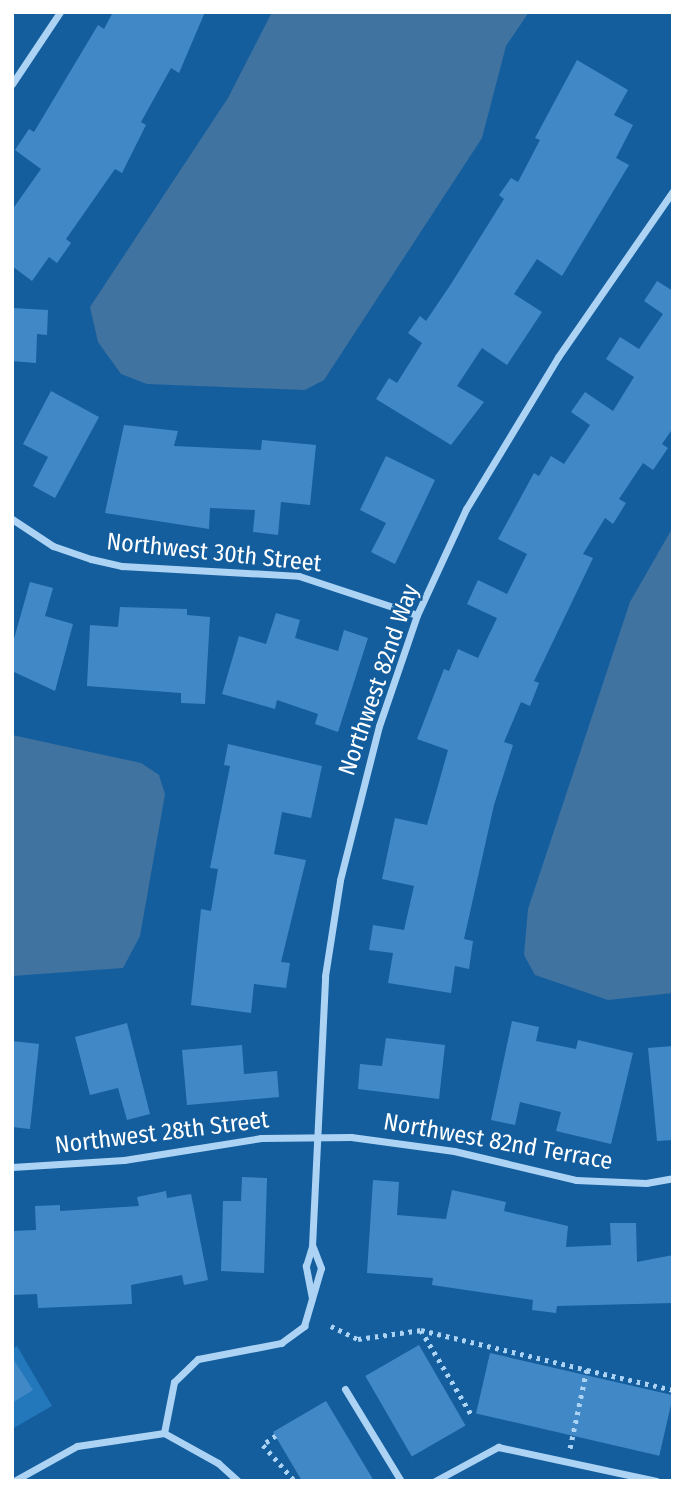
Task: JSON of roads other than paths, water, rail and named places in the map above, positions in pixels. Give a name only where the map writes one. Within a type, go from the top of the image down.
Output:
[{"type":"street","points":[[12,84],[60,12]]},
{"type":"street","name":"Northwest 82nd Way","points":[[312,1298],[306,1266],[312,1246],[325,976],[340,880],[379,726],[417,615],[467,509],[544,381],[673,191]]},
{"type":"street","name":"Northwest 30th Street","points":[[12,519],[53,546],[91,559],[122,566],[299,576],[417,615]]},
{"type":"street","name":"Northwest 28th Street","points":[[12,1167],[316,1137]]},
{"type":"street","name":"Northwest 82nd Terrace","points":[[316,1137],[454,1151],[576,1180],[646,1183],[673,1178]]},
{"type":"street","name":"Northwest 82nd Way","points":[[164,1433],[168,1401],[182,1372],[198,1359],[281,1343],[295,1336],[310,1315],[321,1268],[312,1246]]},
{"type":"street","points":[[345,1389],[401,1481]]},
{"type":"street","points":[[14,1481],[78,1446],[164,1433],[218,1463],[238,1481]]},
{"type":"street","points":[[435,1481],[486,1450],[505,1447],[656,1481]]}]
